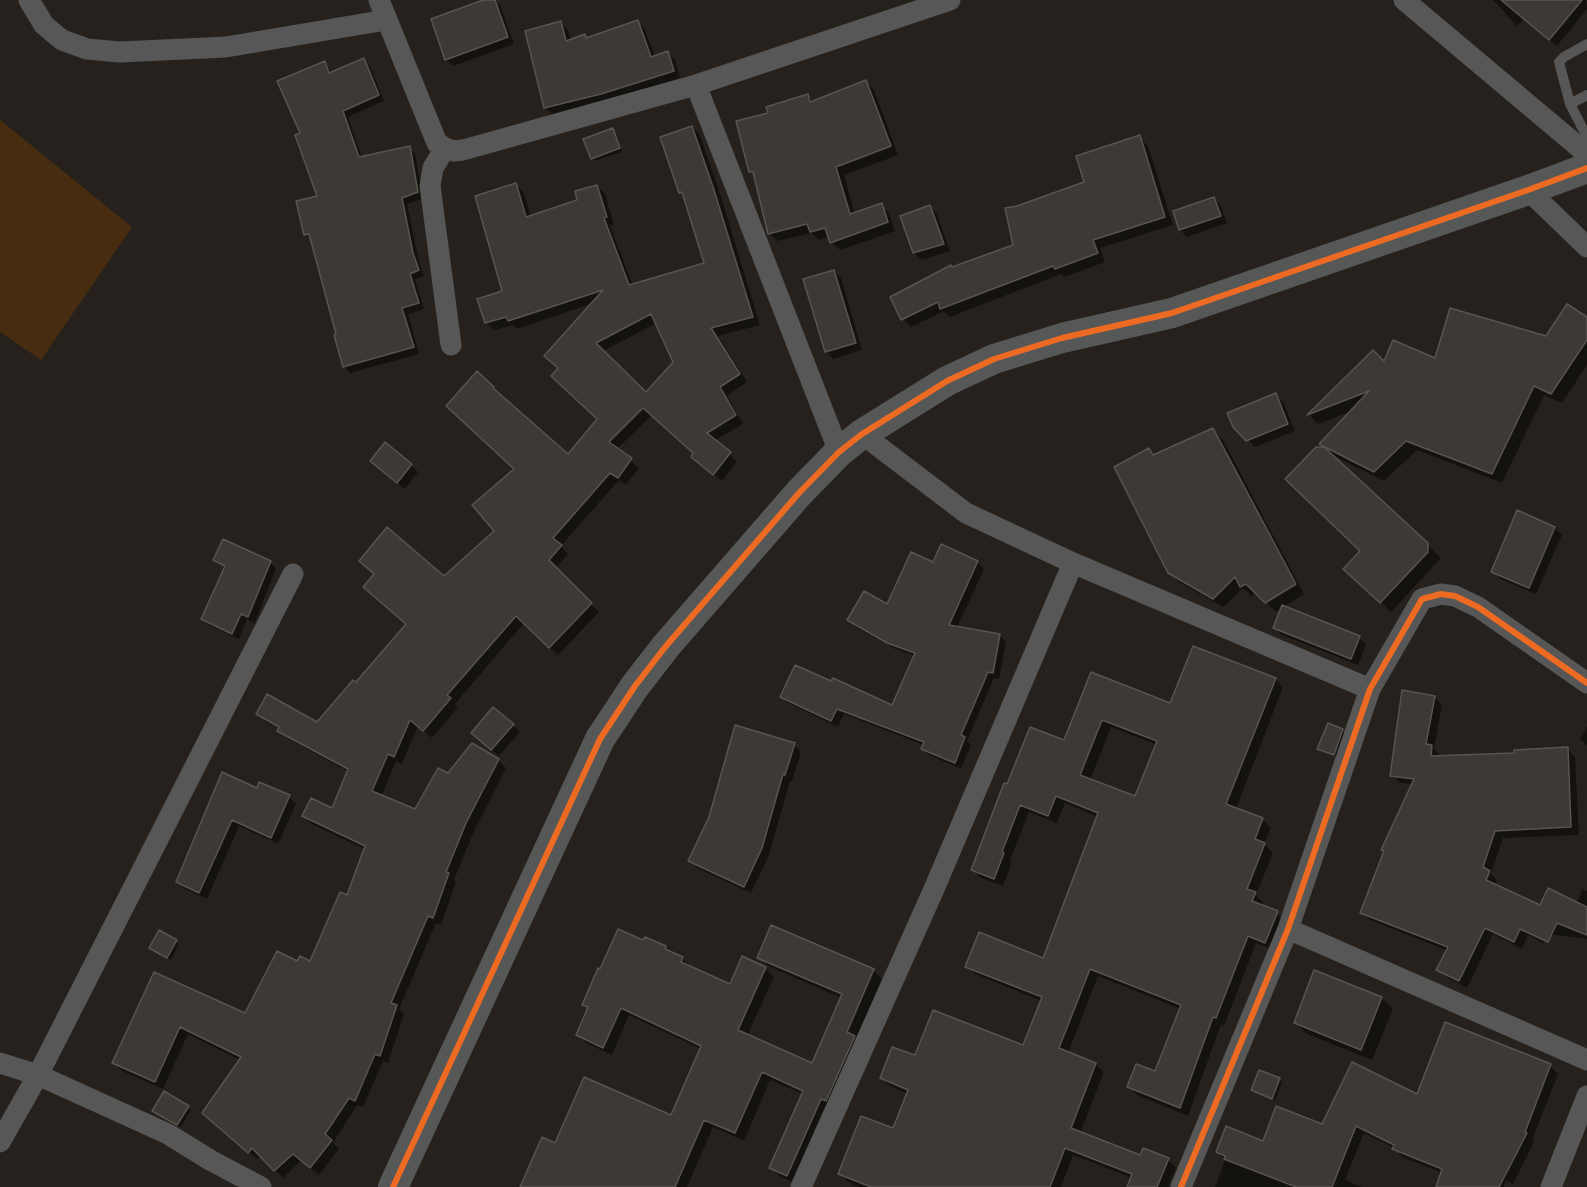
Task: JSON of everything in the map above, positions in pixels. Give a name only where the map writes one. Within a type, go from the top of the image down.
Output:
[{"type":"street","points":[[29,0],[44,25],[62,40],[87,49],[120,52],[226,46],[386,20]]},
{"type":"street","points":[[379,0],[438,143],[445,148],[464,150],[696,85],[950,0]]},
{"type":"street","points":[[1404,0],[1587,154]]},
{"type":"street","points":[[696,85],[839,452]]},
{"type":"street","points":[[445,148],[433,168],[430,186],[451,345]]},
{"type":"street","points":[[393,1187],[600,739],[635,686],[666,646],[799,493],[839,452],[862,434],[947,381],[994,359],[1062,338],[1172,313],[1587,168]]},
{"type":"street","points":[[1528,190],[1587,247]]},
{"type":"street","points":[[862,434],[966,513],[1073,563],[1370,689]]},
{"type":"street","points":[[801,1187],[934,889],[1073,563]]},
{"type":"street","points":[[0,1142],[38,1075],[293,574]]},
{"type":"street","points":[[1181,1187],[1288,929],[1370,689],[1422,600],[1441,594],[1455,596],[1478,607],[1587,682]]},
{"type":"street","points":[[1288,929],[1587,1060]]},
{"type":"street","points":[[0,1063],[38,1075],[168,1134],[261,1187]]},
{"type":"street","points":[[1551,1187],[1587,1096]]},
{"type":"lane","points":[[1587,44],[1559,62],[1570,104],[1587,137]]},
{"type":"lane","points":[[1570,104],[1587,95]]},
{"type":"shaded area","points":[[0,120],[132,227],[41,360],[0,332]]},
{"type":"building","points":[[483,0],[495,0],[508,37],[445,60],[431,19]]},
{"type":"building","points":[[1501,0],[1582,0],[1549,40]]},
{"type":"building","points":[[638,20],[651,57],[668,51],[674,71],[601,94],[544,108],[525,31],[561,21],[566,41],[585,34],[586,38]]},
{"type":"building","points":[[364,58],[379,95],[343,111],[359,157],[410,146],[418,192],[402,198],[413,253],[419,270],[410,274],[419,303],[402,308],[414,347],[343,367],[309,234],[304,235],[296,201],[317,196],[295,135],[300,133],[277,81],[325,61],[329,73]]},
{"type":"building","points":[[866,80],[891,146],[836,167],[850,214],[882,203],[888,222],[830,243],[825,228],[810,232],[807,224],[768,234],[753,172],[749,172],[736,121],[768,113],[766,107],[808,94],[810,102]]},
{"type":"building","points":[[692,126],[753,317],[711,328],[740,374],[720,387],[736,415],[707,433],[731,452],[713,475],[691,457],[693,453],[643,408],[609,442],[632,458],[618,478],[610,473],[553,538],[562,545],[549,560],[592,603],[549,648],[516,616],[447,695],[451,698],[423,731],[410,720],[394,757],[388,754],[372,791],[415,809],[438,768],[448,773],[472,743],[499,759],[466,823],[446,872],[449,873],[433,918],[428,916],[391,1003],[397,1005],[380,1056],[375,1054],[355,1101],[349,1098],[325,1134],[332,1140],[310,1168],[293,1154],[274,1171],[252,1148],[248,1153],[202,1113],[241,1057],[180,1027],[155,1082],[112,1063],[154,972],[245,1013],[277,951],[297,961],[300,956],[310,961],[340,892],[347,895],[365,846],[302,816],[311,798],[332,808],[348,769],[277,731],[279,727],[256,714],[267,694],[317,722],[353,680],[356,682],[406,624],[363,587],[374,574],[359,561],[387,527],[444,576],[494,531],[472,505],[514,469],[446,406],[477,371],[568,454],[597,419],[551,376],[558,368],[544,356],[603,290],[508,321],[506,317],[485,323],[477,299],[502,291],[475,196],[516,183],[526,217],[577,200],[575,191],[597,185],[607,217],[604,218],[629,285],[704,263],[682,192],[679,193],[660,137]],"holes":[[[651,314],[673,362],[646,392],[596,343]]]},
{"type":"building","points":[[613,128],[620,148],[591,159],[583,139]]},
{"type":"building","points":[[1140,135],[1165,217],[1093,240],[1098,253],[1055,269],[1053,266],[940,309],[938,302],[901,320],[890,297],[951,265],[952,267],[1013,245],[1005,208],[1017,206],[1084,182],[1076,156]]},
{"type":"building","points":[[1214,197],[1221,216],[1179,230],[1173,211]]},
{"type":"building","points":[[930,205],[944,244],[913,253],[900,216]]},
{"type":"building","points":[[834,270],[856,343],[825,352],[803,279]]},
{"type":"building","points":[[1567,304],[1587,317],[1587,340],[1551,394],[1534,386],[1492,474],[1406,441],[1374,472],[1319,444],[1369,391],[1307,415],[1373,350],[1384,361],[1393,340],[1435,358],[1450,308],[1546,336]]},
{"type":"building","points":[[1276,393],[1288,424],[1246,441],[1233,427],[1227,413]]},
{"type":"building","points":[[1213,428],[1296,584],[1265,603],[1246,584],[1240,587],[1235,577],[1213,599],[1168,573],[1114,467],[1149,448],[1153,455]]},
{"type":"building","points":[[385,442],[412,464],[397,483],[370,461]]},
{"type":"building","points":[[1316,447],[1324,447],[1428,543],[1428,552],[1380,603],[1343,569],[1360,551],[1285,479]]},
{"type":"building","points":[[1517,510],[1555,527],[1529,588],[1491,572]]},
{"type":"building","points":[[223,539],[271,561],[248,617],[241,614],[232,634],[201,619],[225,566],[213,560]]},
{"type":"building","points":[[941,544],[978,561],[949,625],[1000,634],[993,673],[988,672],[961,735],[965,737],[955,763],[921,749],[924,742],[837,709],[831,721],[780,697],[795,665],[831,681],[833,678],[892,705],[915,653],[887,643],[847,620],[864,591],[887,604],[911,552],[933,562]]},
{"type":"building","points":[[1282,605],[1360,636],[1351,659],[1273,628]]},
{"type":"building","points":[[1193,646],[1276,678],[1226,804],[1263,818],[1255,839],[1265,843],[1247,889],[1256,892],[1252,901],[1278,911],[1265,943],[1248,936],[1216,1018],[1213,1017],[1180,1108],[1127,1087],[1136,1064],[1155,1071],[1181,1005],[1090,969],[1059,1048],[1096,1063],[1071,1128],[1140,1155],[1143,1148],[1169,1158],[1157,1187],[1127,1187],[1132,1174],[1065,1148],[1050,1187],[871,1187],[838,1174],[861,1116],[893,1128],[908,1090],[880,1078],[892,1047],[915,1055],[933,1010],[1023,1045],[1042,997],[965,967],[979,932],[1043,958],[1098,813],[1056,796],[1048,816],[1020,805],[994,879],[971,870],[1004,783],[1007,784],[1030,727],[1064,740],[1091,672],[1170,703]],"holes":[[[1102,720],[1157,741],[1135,796],[1080,775]]]},
{"type":"building","points":[[1402,690],[1435,696],[1426,744],[1432,745],[1431,756],[1514,753],[1514,750],[1568,747],[1571,827],[1495,831],[1483,867],[1490,871],[1486,880],[1540,905],[1548,888],[1587,907],[1587,935],[1557,923],[1548,942],[1520,929],[1514,942],[1485,928],[1459,981],[1436,970],[1448,947],[1360,913],[1384,851],[1381,850],[1414,779],[1390,776]]},
{"type":"building","points":[[493,707],[514,724],[491,750],[471,733]]},
{"type":"building","points":[[1328,723],[1343,729],[1334,755],[1317,749]]},
{"type":"building","points":[[735,725],[795,743],[785,775],[783,774],[762,848],[744,887],[688,861],[709,817]]},
{"type":"building","points":[[222,772],[257,788],[259,782],[290,795],[271,838],[232,820],[199,893],[176,882]]},
{"type":"building","points":[[771,925],[874,969],[847,1032],[855,1036],[826,1101],[821,1099],[787,1176],[769,1168],[803,1091],[762,1072],[735,1133],[704,1120],[675,1187],[520,1187],[542,1137],[555,1143],[584,1077],[671,1115],[701,1046],[621,1008],[603,1048],[576,1035],[588,1007],[582,1005],[618,929],[643,940],[645,937],[666,946],[665,949],[683,957],[681,962],[730,984],[742,956],[766,967],[738,1030],[812,1063],[842,994],[757,958]]},
{"type":"building","points":[[159,930],[177,940],[167,958],[149,948]]},
{"type":"building","points":[[1314,970],[1382,997],[1361,1050],[1294,1023]]},
{"type":"building","points":[[1445,1022],[1551,1064],[1525,1132],[1527,1133],[1499,1187],[1436,1187],[1442,1169],[1392,1149],[1394,1145],[1356,1126],[1332,1187],[1296,1187],[1224,1159],[1225,1156],[1216,1152],[1226,1126],[1263,1141],[1276,1106],[1322,1124],[1352,1062],[1417,1094]]},
{"type":"building","points":[[1259,1070],[1280,1078],[1272,1099],[1251,1090]]},
{"type":"building","points":[[164,1091],[189,1106],[177,1125],[152,1111]]},
{"type":"cycle path","points":[[393,1187],[600,739],[635,686],[666,646],[799,493],[839,452],[862,434],[947,381],[994,359],[1062,338],[1172,313],[1587,168]]},
{"type":"cycle path","points":[[1181,1187],[1288,929],[1370,689],[1422,599],[1441,594],[1455,596],[1478,607],[1587,683]]}]
